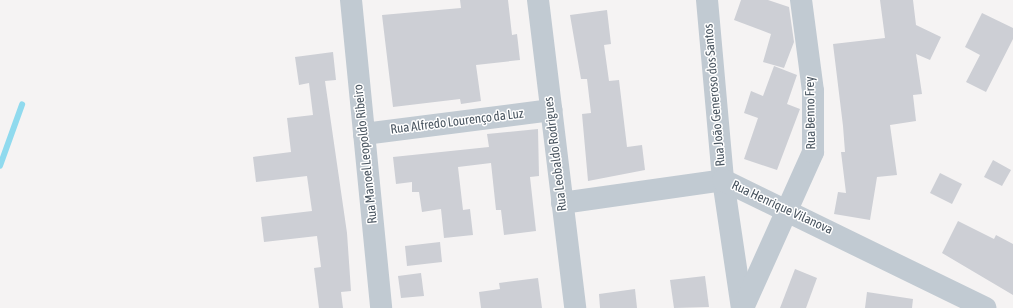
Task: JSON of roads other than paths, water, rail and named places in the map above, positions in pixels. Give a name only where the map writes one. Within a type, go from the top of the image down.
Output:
[{"type":"street","name":"Rua Manoel Leopoldo Ribeiro","points":[[351,0],[381,308]]},
{"type":"street","name":"Rua Leobaldo Rodrigues","points":[[538,0],[575,308]]},
{"type":"street","name":"Rua João Generoso dos Santos","points":[[707,0],[723,180],[742,308]]},
{"type":"street","name":"Rua Benno Frey","points":[[742,308],[814,152],[813,91],[801,0]]},
{"type":"street","name":"Rua Alfredo Lourenço da Luz","points":[[364,134],[551,110]]},
{"type":"street","name":"Rua Henrique Vilanova","points":[[562,203],[723,180],[789,209],[986,308]]},
{"type":"waterway","points":[[0,166],[22,105]]}]
